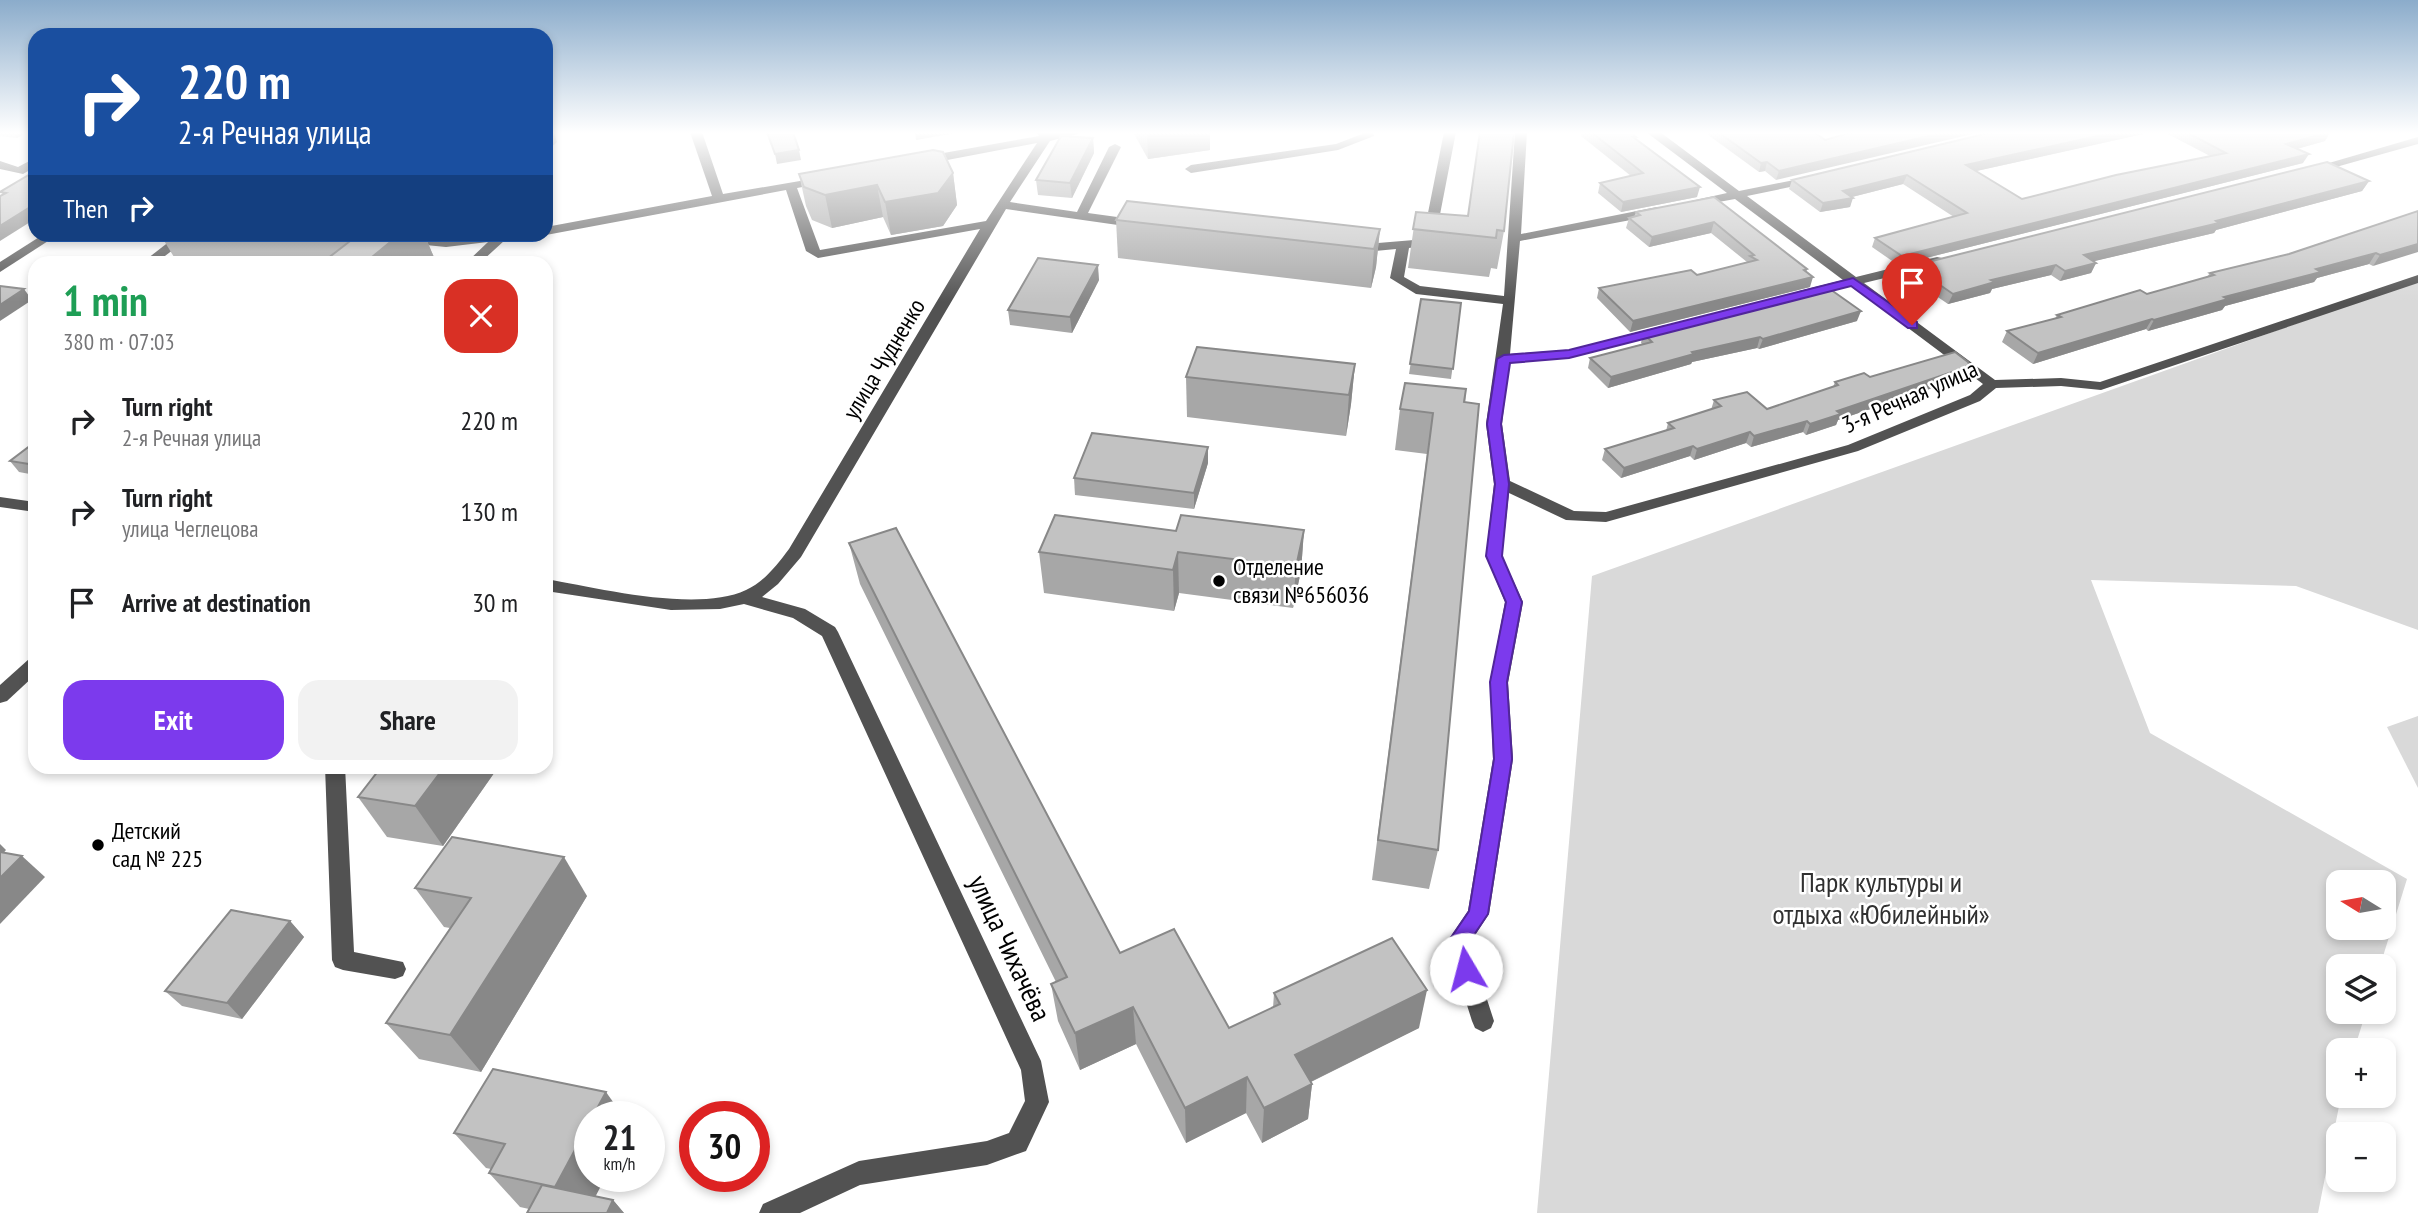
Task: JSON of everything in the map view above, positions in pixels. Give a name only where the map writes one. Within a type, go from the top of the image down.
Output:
[{"type":"street","points":[[716,189],[719,198]]},
{"type":"street","points":[[553,230],[770,189]]},
{"type":"street","points":[[791,189],[812,251],[818,254],[990,224]]},
{"type":"street","name":"улица Чудненко","points":[[745,598],[773,580],[795,553],[1012,189]]},
{"type":"street","points":[[1080,217],[1094,189]]},
{"type":"street","points":[[1336,247],[1418,243],[1430,235],[1439,189]]},
{"type":"street","points":[[1483,1021],[1458,942],[1478,914],[1503,759],[1499,682],[1514,602],[1494,556],[1502,484],[1494,424],[1510,301],[1517,189]]},
{"type":"street","points":[[1725,189],[1992,384]]},
{"type":"street","points":[[1513,239],[1767,189]]},
{"type":"street","points":[[1002,205],[1148,225]]},
{"type":"street","points":[[0,268],[40,242]]},
{"type":"street","points":[[157,256],[177,242]]},
{"type":"street","points":[[436,242],[459,242]]},
{"type":"street","points":[[481,256],[496,242]]},
{"type":"street","points":[[1403,245],[1397,278],[1403,285],[1416,290],[1510,301]]},
{"type":"street","points":[[1785,299],[1946,258]]},
{"type":"street","name":"3-я Речная улица","points":[[1502,484],[1572,516],[1606,517],[1853,448],[1975,398],[1992,384],[2061,382],[2101,386],[2418,279]]},
{"type":"street","points":[[1504,359],[1569,354],[1677,326]]},
{"type":"street","points":[[0,502],[28,506]]},
{"type":"street","points":[[553,586],[665,603],[711,604],[745,598]]},
{"type":"street","name":"улица Чихачёва","points":[[745,598],[799,613],[828,632],[1033,1069],[1037,1102],[1017,1142],[986,1153],[859,1174],[772,1213]]},
{"type":"street","points":[[0,696],[28,670]]},
{"type":"street","points":[[335,774],[343,960],[394,969]]},
{"type":"green space","name":"Парк культуры и отдыха «Юбилейный»","points":[[2418,280],[2418,630],[2296,586],[2091,580],[2150,733],[2391,870],[2326,870],[2326,940],[2388,940],[2384,954],[2326,954],[2326,1024],[2362,1024],[2358,1038],[2326,1038],[2326,1108],[2339,1108],[2336,1122],[2326,1122],[2326,1172],[2318,1213],[1537,1213],[1592,576]]},
{"type":"green space","points":[[2418,716],[2418,788],[2387,727]]},
{"type":"green space","name":"Парк культуры и отдыха «Юбилейный»","points":[[2396,873],[2407,879],[2396,914]]},
{"type":"building","points":[[6,189],[28,189],[28,208],[0,226],[0,196],[6,193],[0,192]]},
{"type":"building","points":[[808,189],[858,189],[825,195]]},
{"type":"building","points":[[879,189],[941,189],[938,193],[885,202]]},
{"type":"building","points":[[1472,189],[1508,189],[1504,231],[1497,230],[1496,238],[1413,229],[1416,212],[1468,216]]},
{"type":"building","points":[[1607,189],[1692,189],[1623,202]]},
{"type":"building","points":[[1804,189],[1853,189],[1843,191],[1853,198],[1823,203]]},
{"type":"building","points":[[1928,189],[2005,189],[2022,199],[2063,189],[2171,189],[1902,256],[1875,238],[1967,213]]},
{"type":"building","points":[[2221,189],[2340,189],[2216,221],[2219,223],[2084,255],[2096,263],[2065,271],[2056,265],[1991,280],[1995,282],[1953,294],[1916,265]]},
{"type":"building","points":[[1714,197],[1807,269],[1804,270],[1813,277],[1633,321],[1599,288],[1691,270],[1697,275],[1757,260],[1714,222],[1652,237],[1629,218],[1640,215],[1636,212]]},
{"type":"building","points":[[1127,201],[1380,229],[1374,249],[1116,220]]},
{"type":"building","points":[[2418,211],[2418,244],[2316,269],[2321,272],[2224,297],[2228,299],[2038,353],[2007,331],[2061,317],[2057,315],[2140,290],[2147,294],[2214,275],[2210,273],[2289,254]]},
{"type":"building","points":[[349,242],[390,242],[373,256],[331,256]]},
{"type":"building","points":[[1038,258],[1098,265],[1070,317],[1008,310]]},
{"type":"building","points":[[0,286],[24,289],[0,305]]},
{"type":"building","points":[[1827,287],[1861,311],[1763,339],[1760,337],[1692,352],[1694,354],[1611,377],[1590,358],[1652,342],[1643,333]]},
{"type":"building","points":[[1421,299],[1461,303],[1453,369],[1410,364]]},
{"type":"building","points":[[1197,347],[1355,364],[1349,395],[1186,377]]},
{"type":"building","points":[[1955,352],[1970,366],[1837,411],[1841,414],[1810,424],[1807,421],[1754,436],[1750,432],[1697,449],[1693,446],[1624,468],[1605,449],[1674,428],[1668,423],[1721,406],[1714,400],[1747,392],[1767,409],[1838,385],[1835,382],[1864,373],[1870,377]]},
{"type":"building","points":[[1405,383],[1466,389],[1464,402],[1479,404],[1438,850],[1378,840],[1433,413],[1400,409]]},
{"type":"building","points":[[1092,433],[1208,447],[1194,493],[1074,478]]},
{"type":"building","points":[[28,447],[28,464],[10,461]]},
{"type":"building","points":[[1055,515],[1176,531],[1181,515],[1304,530],[1296,567],[1178,552],[1173,570],[1039,552]]},
{"type":"building","points":[[896,528],[1120,953],[1174,929],[1229,1028],[1280,1004],[1274,993],[1392,938],[1427,990],[1295,1055],[1312,1084],[1264,1108],[1247,1077],[1185,1108],[1133,1007],[1075,1033],[1051,984],[1067,977],[849,543]]},
{"type":"building","points":[[376,774],[439,774],[415,806],[358,797]]},
{"type":"building","points":[[452,837],[564,857],[450,1035],[386,1023],[471,898],[415,888]]},
{"type":"building","points":[[0,852],[22,856],[0,878]]},
{"type":"building","points":[[231,910],[290,921],[227,1003],[165,991]]},
{"type":"building","points":[[493,1069],[606,1092],[601,1101],[574,1101],[574,1152],[555,1187],[489,1173],[505,1144],[454,1133]]},
{"type":"building","points":[[542,1185],[613,1200],[607,1213],[527,1213]]},
{"type":"place","name":"Отделение связи №656036","points":[[1219,581]]},
{"type":"place","name":"Детский сад № 225","points":[[98,845]]},
{"type":"route","points":[[1466,969],[1458,942],[1478,914],[1503,759],[1499,682],[1514,602],[1494,556],[1502,484],[1494,424],[1504,359],[1569,354],[1853,281],[1912,325]]}]
